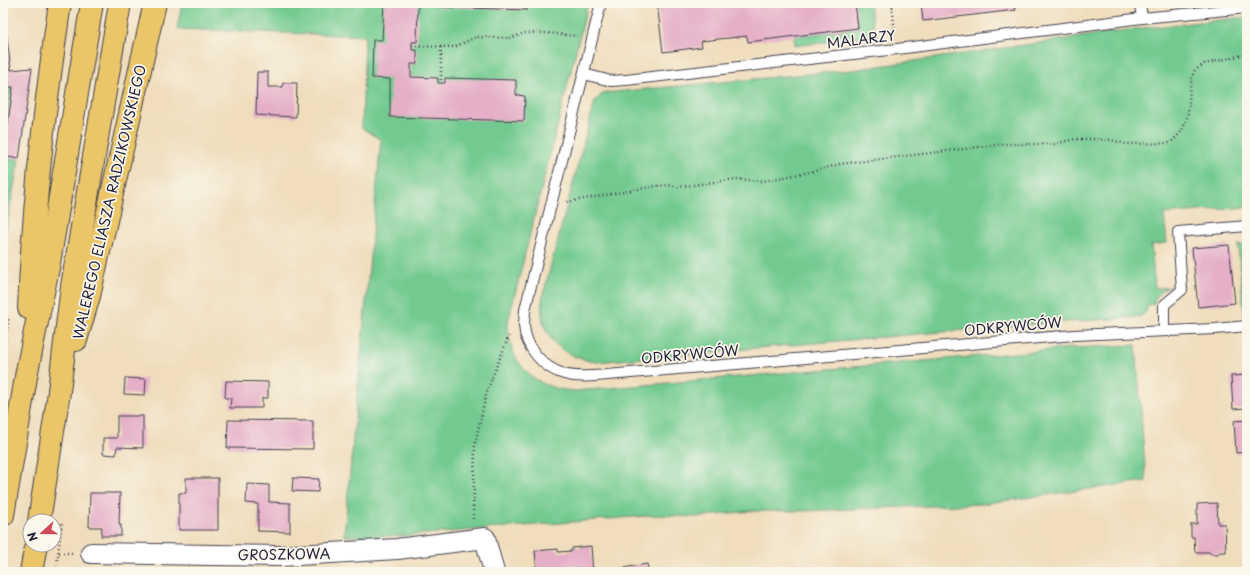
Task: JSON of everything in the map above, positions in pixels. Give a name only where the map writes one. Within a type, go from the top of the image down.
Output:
[{"type":"main road","points":[[27,371],[31,261],[44,128],[60,3]]},
{"type":"main road","points":[[3,515],[27,371],[49,263],[92,3]]},
{"type":"main road","name":"WALEREGO ELIASZA RADZIKOWSKIEGO","points":[[40,513],[58,399],[72,286],[120,3]]},
{"type":"main road","name":"WALEREGO ELIASZA RADZIKOWSKIEGO","points":[[58,399],[89,296],[155,3]]},
{"type":"main road","points":[[31,572],[35,553]]},
{"type":"street","points":[[476,539],[485,538],[494,572]]},
{"type":"street","name":"GROSZKOWA","points":[[90,553],[281,556],[397,549],[476,539]]},
{"type":"lane","name":"ODKRYWCÓW","points":[[602,3],[525,315],[524,326],[531,348],[547,364],[563,374],[574,376],[608,375],[981,342],[1074,335],[1215,329],[1247,326]]},
{"type":"lane","points":[[1140,3],[1142,18]]},
{"type":"lane","name":"MALARZY","points":[[584,74],[611,81],[626,80],[897,49],[1142,18],[1247,8]]},
{"type":"lane","points":[[1164,331],[1164,305],[1182,290],[1178,232],[1247,226]]},
{"type":"path","points":[[892,3],[897,49]]},
{"type":"path","points":[[412,46],[455,47],[476,37],[511,38],[524,33],[584,36]]},
{"type":"path","points":[[442,47],[442,83]]},
{"type":"path","points":[[562,203],[668,184],[678,187],[736,179],[763,181],[815,171],[840,164],[1004,144],[1054,144],[1075,139],[1111,140],[1126,144],[1170,143],[1181,132],[1188,119],[1190,88],[1194,71],[1204,64],[1247,54]]},
{"type":"path","points":[[476,539],[473,520],[475,444],[486,395],[511,332]]},
{"type":"path","points":[[56,572],[59,553]]},
{"type":"green space","points":[[182,3],[588,3],[508,322],[509,337],[513,350],[518,362],[526,372],[547,385],[575,391],[1073,348],[1136,345],[1146,481],[981,504],[802,511],[751,511],[696,517],[657,515],[401,536],[344,536],[381,140],[362,128],[365,36],[177,29]]},
{"type":"green space","points":[[855,3],[870,3],[874,36],[795,46],[794,36],[857,28]]},
{"type":"green space","points":[[1247,17],[1247,207],[1164,214],[1167,243],[1151,245],[1155,288],[1171,287],[1160,292],[1156,297],[1154,304],[1148,305],[1146,312],[1140,317],[1021,325],[597,362],[584,360],[562,349],[553,341],[547,332],[543,321],[543,295],[595,101],[603,93],[852,70],[1135,29]]},
{"type":"green space","points":[[12,87],[3,150],[3,88]]},
{"type":"green space","points":[[3,157],[19,159],[3,244]]},
{"type":"green space","points":[[1238,245],[1247,245],[1247,314],[1244,314]]},
{"type":"building","points":[[418,3],[417,42],[412,42],[412,50],[417,50],[417,64],[411,64],[411,77],[438,78],[438,83],[445,83],[445,78],[516,80],[516,95],[525,96],[524,121],[390,117],[390,79],[372,78],[373,40],[382,40],[384,4]]},
{"type":"building","points":[[438,3],[527,3],[527,10],[438,7]]},
{"type":"building","points":[[657,3],[855,3],[858,28],[748,42],[747,36],[701,41],[702,47],[663,52]]},
{"type":"building","points":[[921,3],[1015,3],[1016,10],[923,21]]},
{"type":"building","points":[[3,22],[5,22],[11,70],[32,68],[19,159],[3,156],[13,87],[3,88]]},
{"type":"building","points":[[257,72],[268,72],[268,87],[283,87],[283,83],[297,83],[296,117],[256,115]]},
{"type":"building","points":[[1229,245],[1235,303],[1198,307],[1192,248]]},
{"type":"building","points":[[1247,375],[1247,408],[1233,409],[1231,376]]},
{"type":"building","points":[[125,378],[146,379],[145,395],[124,394]]},
{"type":"building","points":[[226,381],[268,382],[268,398],[262,398],[262,408],[230,408],[231,398],[225,398]]},
{"type":"building","points":[[117,416],[143,416],[143,448],[117,447],[116,455],[103,454],[103,438],[117,438]]},
{"type":"building","points":[[228,420],[313,421],[313,449],[227,448]]},
{"type":"building","points":[[1247,420],[1247,452],[1236,453],[1234,421]]},
{"type":"building","points":[[186,478],[218,478],[218,530],[179,530],[179,493],[186,493]]},
{"type":"building","points":[[293,478],[319,479],[318,492],[292,491]]},
{"type":"building","points":[[247,484],[269,485],[269,502],[290,503],[290,532],[258,531],[258,504],[246,503]]},
{"type":"building","points":[[90,493],[120,493],[119,525],[121,525],[121,536],[101,536],[102,527],[89,527]]},
{"type":"building","points":[[1217,503],[1218,524],[1225,524],[1226,552],[1211,554],[1209,552],[1195,552],[1194,537],[1191,537],[1191,524],[1197,524],[1197,504]]},
{"type":"building","points":[[591,546],[593,572],[537,572],[535,551],[558,549],[558,552],[572,551],[572,548]]},
{"type":"building","points":[[647,564],[649,572],[624,572],[623,568]]},
{"type":"building","points":[[135,570],[158,570],[158,572],[135,572]]}]
